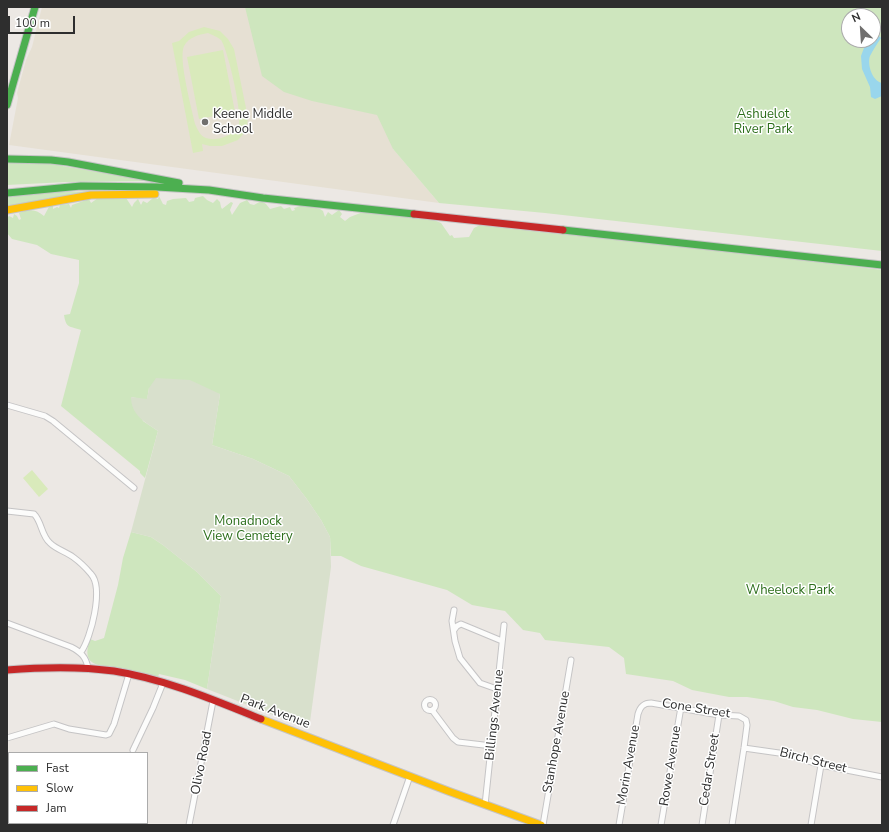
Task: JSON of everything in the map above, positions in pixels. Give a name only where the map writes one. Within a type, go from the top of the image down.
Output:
[{"type":"main road","points":[[7,104],[35,7]]},
{"type":"main road","points":[[7,160],[51,160],[68,162],[180,183],[209,190],[262,198],[882,265]]},
{"type":"main road","points":[[7,192],[81,186],[157,187],[209,190]]},
{"type":"main road","points":[[7,210],[91,195],[171,193],[209,190]]},
{"type":"main road","name":"Park Avenue","points":[[7,670],[88,668],[129,674],[163,683],[485,805],[542,825]]},
{"type":"street","points":[[7,406],[45,416],[55,422],[134,488]]},
{"type":"street","points":[[7,511],[34,514],[48,542],[79,562],[95,578],[96,609],[85,646],[81,652]]},
{"type":"street","points":[[454,610],[452,621],[460,658],[480,682],[497,690]]},
{"type":"street","points":[[7,623],[81,652],[88,668]]},
{"type":"street","points":[[454,630],[461,624],[502,640]]},
{"type":"street","name":"Billings Avenue","points":[[485,805],[504,625]]},
{"type":"street","name":"Stanhope Avenue","points":[[542,825],[570,660]]},
{"type":"street","points":[[7,738],[54,724],[81,732],[106,735],[109,734],[114,724],[129,674]]},
{"type":"street","points":[[133,750],[163,683]]},
{"type":"street","name":"Olivo Road","points":[[189,825],[213,701]]},
{"type":"street","name":"Cone Street","points":[[642,705],[651,703],[681,707],[719,715],[739,716],[746,720],[747,725],[744,748]]},
{"type":"street","name":"Morin Avenue","points":[[619,825],[638,714],[642,705]]},
{"type":"street","name":"Rowe Avenue","points":[[661,825],[681,707]]},
{"type":"street","points":[[432,710],[452,738],[458,742],[492,746]]},
{"type":"street","name":"Cedar Street","points":[[702,825],[719,715]]},
{"type":"street","points":[[732,825],[744,748]]},
{"type":"street","name":"Birch Street","points":[[744,748],[786,754],[821,765],[882,777]]},
{"type":"street","points":[[811,825],[821,765]]},
{"type":"street","points":[[392,825],[410,776]]},
{"type":"shaded area","name":"Keene Middle School","points":[[42,7],[293,7],[398,99],[393,149],[439,203],[9,145],[18,98],[17,93],[26,60],[32,47]]},
{"type":"green space","name":"Ashuelot River Park","points":[[245,7],[882,7],[882,251],[545,213],[439,203],[393,149],[377,115],[312,101],[284,92],[262,76]]},
{"type":"green space","points":[[204,27],[220,31],[228,39],[234,49],[248,118],[246,131],[238,140],[222,146],[202,144],[203,151],[193,153],[172,43],[179,41],[189,32]],"holes":[[[208,33],[220,39],[224,46],[234,81],[239,117],[239,123],[234,131],[226,136],[215,139],[202,136],[195,124],[186,84],[183,62],[184,46],[188,40]]]},
{"type":"green space","points":[[223,50],[235,112],[199,119],[187,57]]},
{"type":"green space","points":[[7,161],[51,164],[150,181],[66,182],[7,185]]},
{"type":"green space","points":[[108,191],[7,208],[7,196],[49,192]]},
{"type":"green space","name":"Wheelock Park","points":[[124,195],[132,207],[138,199],[141,205],[143,201],[147,203],[153,198],[158,199],[159,196],[163,204],[166,205],[167,201],[173,199],[186,198],[189,202],[194,201],[195,198],[203,196],[213,203],[217,199],[220,202],[222,209],[231,202],[233,203],[230,210],[232,215],[240,203],[247,200],[250,204],[254,205],[261,201],[270,209],[281,206],[284,209],[290,207],[292,211],[295,210],[294,208],[304,205],[320,209],[323,211],[325,217],[328,212],[332,215],[339,210],[342,214],[340,217],[345,221],[350,217],[363,212],[434,220],[441,223],[450,236],[452,235],[454,238],[469,237],[474,228],[480,225],[882,270],[882,722],[853,719],[817,710],[793,707],[774,701],[747,697],[729,697],[692,690],[673,681],[626,674],[624,658],[609,647],[545,640],[540,633],[523,630],[505,611],[472,605],[447,590],[361,566],[341,556],[331,556],[330,537],[321,520],[289,476],[253,459],[212,445],[220,394],[149,388],[147,400],[131,397],[143,421],[158,431],[145,478],[140,471],[61,406],[81,330],[69,326],[64,315],[70,314],[79,283],[79,260],[51,254],[37,245],[12,239],[7,233],[7,218],[9,216],[13,218],[14,214],[19,220],[21,219],[19,213],[32,210],[44,216],[50,205],[53,205],[53,209],[57,207],[59,208],[60,205],[69,204],[71,208],[72,205],[89,199],[91,203],[98,198]]},
{"type":"green space","name":"Monadnock View Cemetery","points":[[156,378],[190,380],[220,394],[212,445],[253,459],[289,476],[321,520],[330,537],[331,567],[309,729],[207,689],[221,596],[197,572],[163,545],[151,537],[131,532],[158,431],[136,413],[133,409],[131,397],[147,399],[149,388]]},
{"type":"green space","points":[[32,470],[48,489],[39,497],[23,478]]},
{"type":"green space","points":[[131,532],[151,537],[163,545],[197,572],[221,596],[207,689],[185,680],[159,674],[158,677],[120,668],[99,665],[90,660],[88,648],[90,639],[95,641],[104,638],[118,585],[123,558]]},
{"type":"green space","points":[[8,807],[8,824],[62,825],[7,825]]},
{"type":"water","points":[[864,48],[875,48],[869,59],[870,68],[875,79],[882,83],[882,96],[875,99],[871,97],[870,87],[862,69],[861,56]]},
{"type":"traffic: fast","points":[[7,105],[35,7]]},
{"type":"traffic: fast","points":[[7,159],[68,162],[179,183]]},
{"type":"traffic: fast","points":[[7,193],[81,186],[157,187],[209,190],[263,198],[414,214]]},
{"type":"traffic: fast","points":[[563,230],[882,265]]},
{"type":"traffic: slow","points":[[7,210],[91,195],[155,194]]},
{"type":"traffic: slow","points":[[261,719],[541,825]]},
{"type":"traffic: jam","points":[[414,214],[563,230]]},
{"type":"traffic: jam","points":[[7,670],[74,668],[114,671],[152,679],[171,685],[261,719]]},
{"type":"place","name":"Keene Middle School","points":[[205,122]]}]
